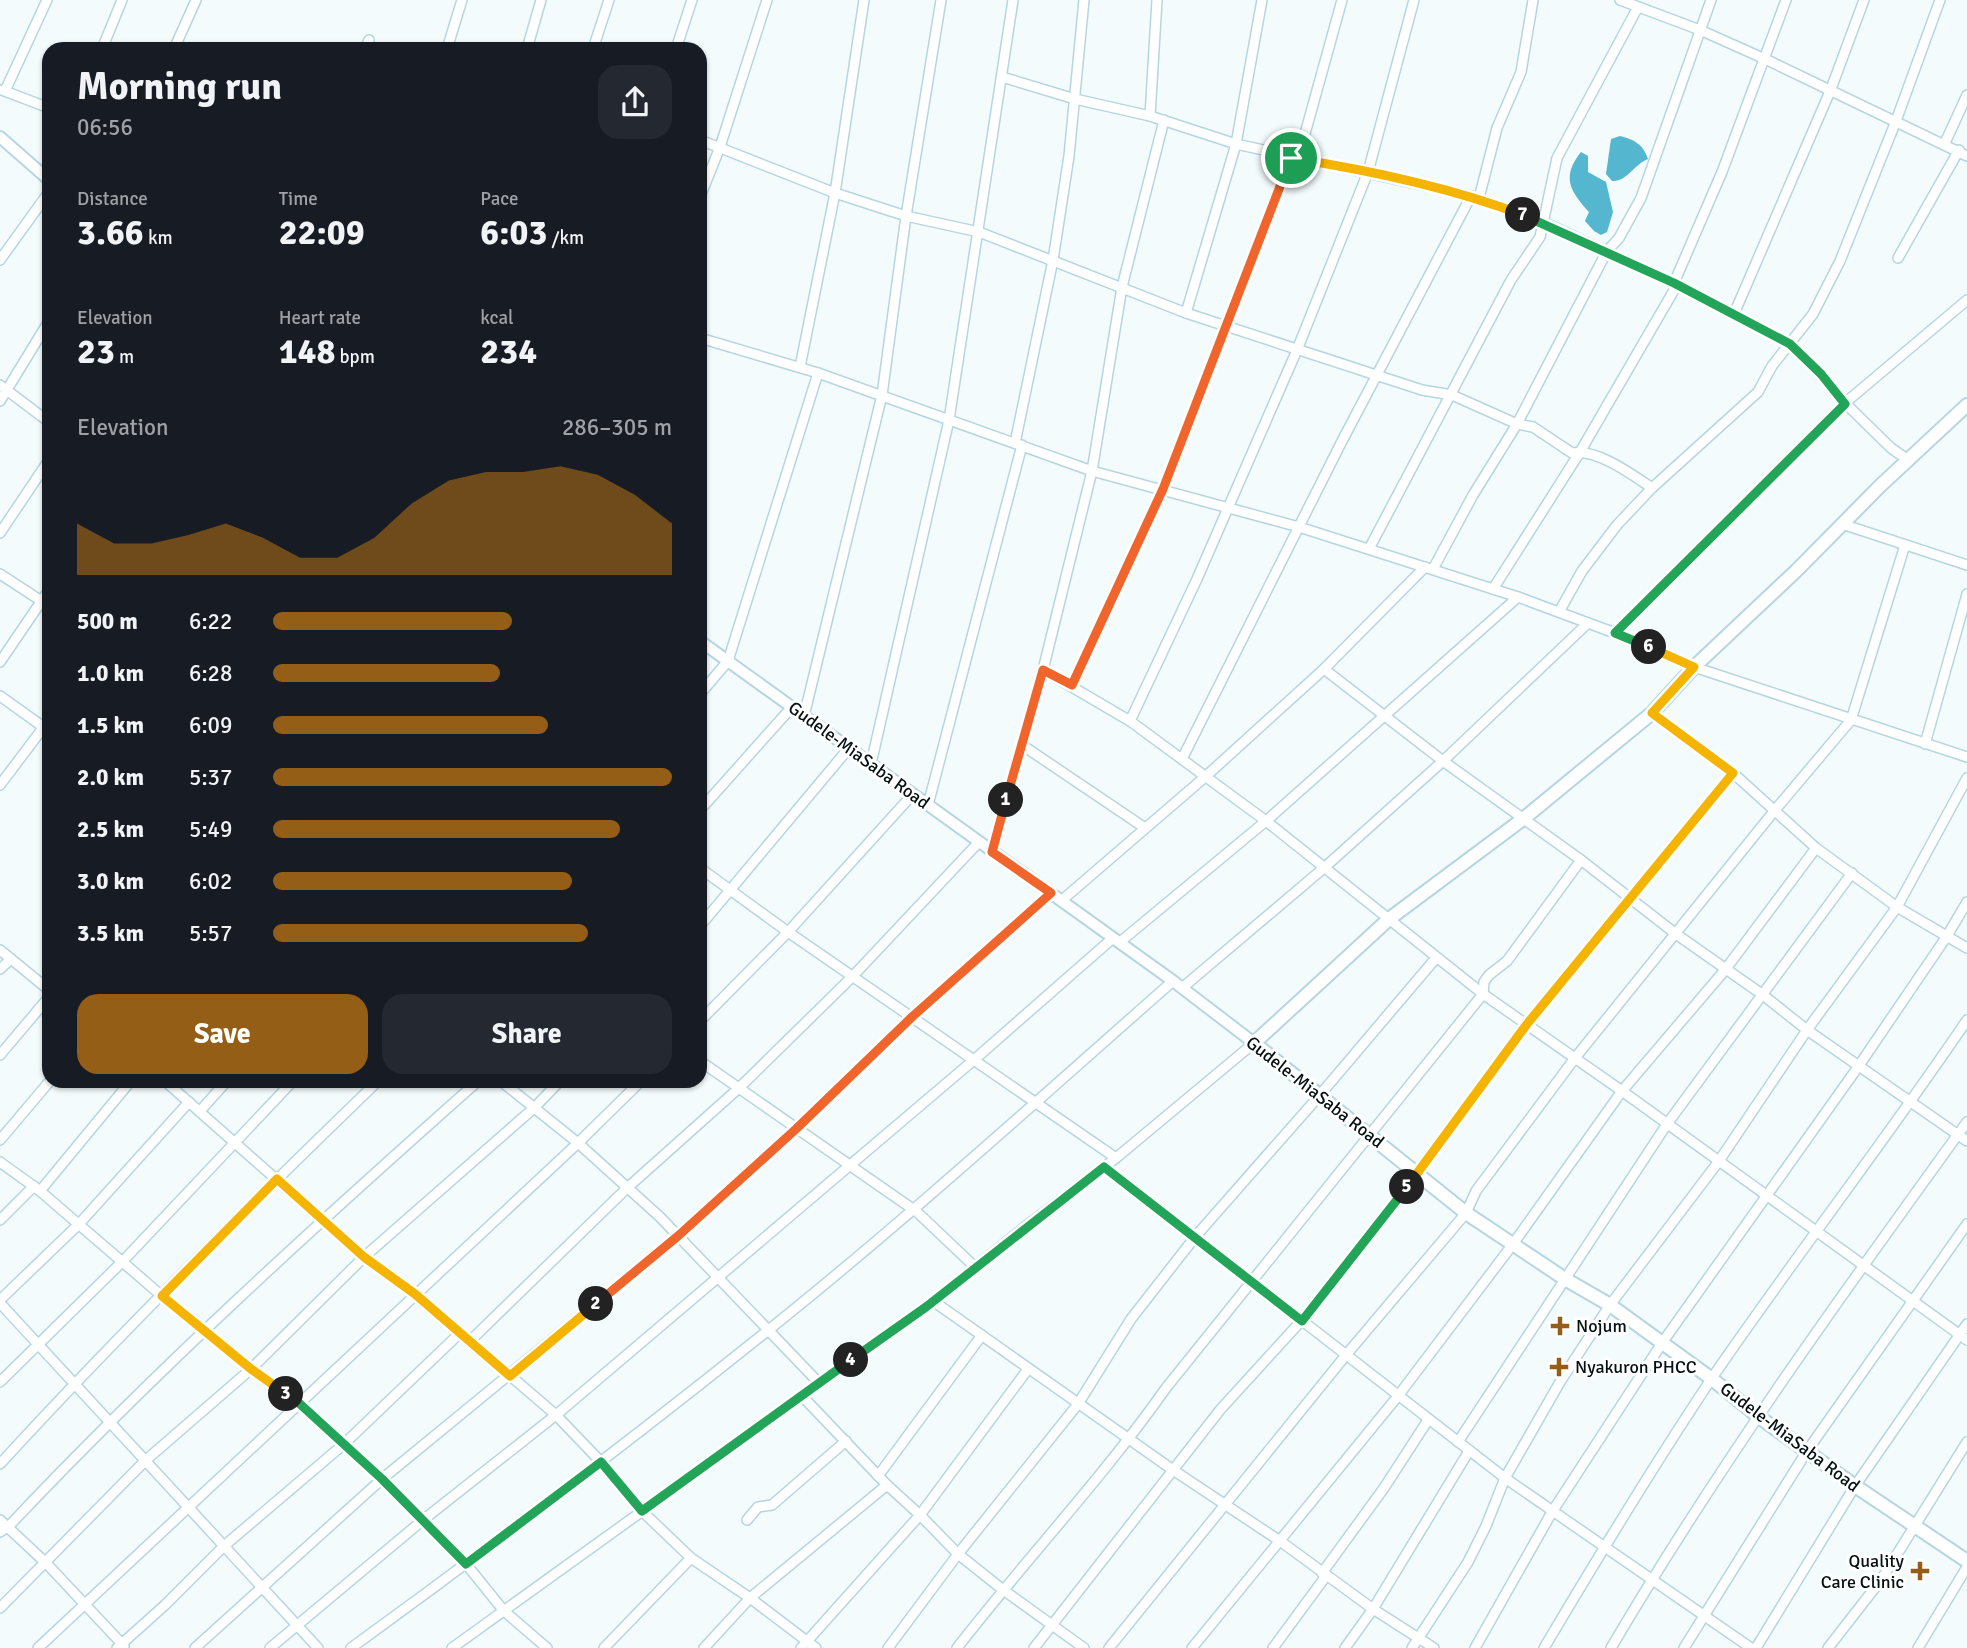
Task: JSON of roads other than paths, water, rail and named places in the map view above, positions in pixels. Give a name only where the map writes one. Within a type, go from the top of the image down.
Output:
[{"type":"main road","points":[[1254,1043],[1390,919],[1522,819],[1652,713],[1694,667],[1967,405]]},
{"type":"main road","name":"Gudele-MiaSaba Road","points":[[1254,1043],[1466,1213],[1565,1279],[1610,1305],[1712,1378],[1759,1417],[1967,1561]]},
{"type":"street","points":[[42,105],[3,90],[47,0]]},
{"type":"street","points":[[105,42],[122,0]]},
{"type":"street","points":[[177,42],[196,0]]},
{"type":"street","points":[[449,42],[462,0]]},
{"type":"street","points":[[529,42],[541,0]]},
{"type":"street","points":[[595,42],[609,0]]},
{"type":"street","points":[[678,42],[692,0]]},
{"type":"street","points":[[707,180],[767,0]]},
{"type":"street","points":[[800,367],[835,193],[864,0]]},
{"type":"street","points":[[804,716],[882,395],[906,216],[941,0]]},
{"type":"street","points":[[871,764],[949,420],[1013,0]]},
{"type":"street","points":[[928,805],[1019,444],[1069,156],[1084,0]]},
{"type":"street","points":[[1150,116],[1157,0]]},
{"type":"street","points":[[1186,313],[1236,144],[1262,0]]},
{"type":"street","points":[[1072,685],[1163,489],[1294,158],[1342,0]]},
{"type":"street","points":[[1130,720],[1229,508],[1297,350],[1368,172],[1414,0]]},
{"type":"street","points":[[1182,759],[1299,527],[1476,197],[1497,128],[1521,72],[1533,0]]},
{"type":"street","points":[[1619,0],[1641,5],[1700,30],[1963,153],[1898,258]]},
{"type":"street","points":[[1061,901],[1205,778],[1429,568],[1517,424],[1607,251],[1619,238],[1641,198],[1711,0]]},
{"type":"street","points":[[1493,589],[1580,452],[1676,284],[1722,172],[1786,0]]},
{"type":"street","points":[[1734,314],[1831,89],[1864,0]]},
{"type":"street","points":[[1559,612],[1582,572],[1617,525],[1652,488],[1758,391],[1772,366],[1813,314],[1840,261],[1896,121],[1940,0]]},
{"type":"street","points":[[1369,549],[1511,281],[1540,237],[1557,158],[1641,5]]},
{"type":"street","points":[[1002,77],[1075,99],[1164,120],[1236,144],[1476,197],[1543,222],[1676,284],[1790,344],[1821,374],[1845,404],[1891,448],[1908,460]]},
{"type":"street","points":[[1944,145],[1967,95]]},
{"type":"street","points":[[992,852],[1043,670],[1092,471],[1122,288],[1164,120]]},
{"type":"street","points":[[0,137],[42,174]]},
{"type":"street","points":[[707,142],[835,193],[906,216],[979,232],[1186,313],[1422,390],[1452,395],[1517,424],[1533,427],[1572,453],[1580,452],[1618,465],[1652,488]]},
{"type":"street","points":[[0,260],[42,202]]},
{"type":"street","points":[[1615,633],[1845,404],[1967,300]]},
{"type":"street","points":[[0,401],[3,388],[42,331]]},
{"type":"street","points":[[707,340],[818,373],[1092,471],[1299,527],[1518,597],[1615,633],[1694,667],[1967,757]]},
{"type":"street","points":[[707,686],[728,661],[818,373]]},
{"type":"street","points":[[3,388],[42,417]]},
{"type":"street","points":[[0,533],[42,470]]},
{"type":"street","points":[[1842,524],[1967,565]]},
{"type":"street","points":[[1109,1648],[1346,1355],[1466,1213],[1476,1191],[1575,1058],[1851,720],[1905,545]]},
{"type":"street","points":[[0,574],[42,601]]},
{"type":"street","points":[[1925,744],[1967,594]]},
{"type":"street","points":[[270,1648],[423,1520],[556,1415],[1117,940],[1266,821],[1518,597]]},
{"type":"street","points":[[0,662],[42,607]]},
{"type":"street","points":[[351,1648],[601,1462],[768,1331],[1177,984],[1325,867],[1443,761],[1588,623]]},
{"type":"street","name":"Gudele-MiaSaba Road","points":[[707,646],[1117,940],[1254,1043]]},
{"type":"street","points":[[1324,669],[1676,934],[1858,1067],[1967,1141]]},
{"type":"street","points":[[1043,670],[1130,720],[1266,821],[1483,994],[1964,1337]]},
{"type":"street","points":[[0,696],[42,723]]},
{"type":"street","points":[[707,802],[792,707]]},
{"type":"street","points":[[1652,713],[1733,773],[1816,848],[1897,907],[1967,948]]},
{"type":"street","points":[[0,785],[42,732]]},
{"type":"street","points":[[1022,745],[1145,828]]},
{"type":"street","points":[[707,918],[849,748]]},
{"type":"street","points":[[1034,1648],[1220,1410],[1302,1321],[1418,1173],[1527,1024],[1733,773]]},
{"type":"street","points":[[1412,1648],[1468,1562],[1505,1478],[1560,1382],[1610,1305],[1719,1161],[1807,1030],[1897,907],[1967,778]]},
{"type":"street","points":[[707,1014],[788,932],[913,794]]},
{"type":"street","points":[[470,1341],[626,1189],[739,1088],[853,976],[979,842]]},
{"type":"street","points":[[1192,1648],[1398,1396],[1513,1244],[1622,1091],[1726,970],[1816,848]]},
{"type":"street","points":[[957,1648],[1002,1589],[1130,1439],[1166,1388],[1483,994],[1484,982],[1489,975],[1507,961],[1581,860]]},
{"type":"street","points":[[707,873],[788,932],[1116,1158]]},
{"type":"street","points":[[1458,1442],[1667,1124],[1852,873]]},
{"type":"street","points":[[195,1648],[382,1479],[678,1236],[796,1129],[913,1016],[1051,893]]},
{"type":"street","points":[[1475,1648],[1552,1512],[1662,1343],[1858,1067],[1967,902]]},
{"type":"street","points":[[0,950],[42,984]]},
{"type":"street","points":[[888,1648],[958,1554],[1078,1404],[1131,1319],[1195,1237],[1436,958]]},
{"type":"street","points":[[0,969],[11,959]]},
{"type":"street","points":[[0,1055],[42,1004]]},
{"type":"street","points":[[1544,1648],[1603,1548],[1712,1378],[1967,1020]]},
{"type":"street","points":[[452,1648],[933,1301],[1116,1158],[1254,1043]]},
{"type":"street","points":[[707,1066],[913,1210],[976,1268]]},
{"type":"street","points":[[0,1140],[44,1088]]},
{"type":"street","points":[[0,1220],[37,1189],[125,1088]]},
{"type":"street","points":[[173,1088],[364,1257],[415,1294],[556,1415],[601,1462],[642,1511],[691,1558],[750,1598],[804,1644],[816,1648]]},
{"type":"street","points":[[200,1111],[221,1088]]},
{"type":"street","points":[[0,1382],[123,1261],[286,1088]]},
{"type":"street","points":[[0,1464],[74,1383],[371,1088]]},
{"type":"street","points":[[4,1529],[110,1422],[322,1219],[470,1088]]},
{"type":"street","points":[[509,1088],[578,1143],[660,1217],[819,1383]]},
{"type":"street","points":[[0,1608],[146,1460],[251,1369],[364,1257],[534,1108],[553,1088]]},
{"type":"street","points":[[38,1648],[634,1088]]},
{"type":"street","points":[[189,1102],[79,1224],[0,1301],[318,1648]]},
{"type":"street","points":[[1611,1648],[1652,1580],[1759,1417],[1967,1122]]},
{"type":"street","points":[[0,1162],[37,1189],[205,1332],[300,1404],[423,1520],[466,1564],[503,1611],[547,1648]]},
{"type":"street","points":[[1104,1167],[1505,1478],[1603,1548],[1753,1648],[1856,1486],[1964,1337],[1967,1324]]},
{"type":"street","points":[[1684,1648],[1807,1451],[1967,1224]]},
{"type":"street","points":[[933,1301],[1173,1470],[1280,1541],[1373,1609],[1434,1648]]},
{"type":"street","points":[[0,1520],[4,1529],[46,1563],[121,1647],[225,1546],[344,1444],[460,1333]]},
{"type":"street","points":[[878,1476],[982,1335]]},
{"type":"street","points":[[804,1644],[920,1515],[1028,1369]]},
{"type":"street","points":[[803,1396],[878,1476],[958,1554],[1084,1648]]},
{"type":"street","points":[[1273,1648],[1428,1420]]},
{"type":"street","points":[[747,1520],[758,1507],[772,1505],[846,1441]]},
{"type":"street","points":[[1828,1648],[1881,1580],[1967,1442]]},
{"type":"street","points":[[1345,1648],[1373,1609],[1469,1451]]},
{"type":"street","points":[[704,1648],[750,1598],[887,1485]]},
{"type":"street","points":[[604,1648],[691,1558]]},
{"type":"street","points":[[1918,1648],[1967,1567]]},
{"type":"water","points":[[1620,136],[1638,143],[1648,159],[1622,179],[1612,181],[1606,174],[1611,139]]},
{"type":"water","points":[[1581,152],[1588,156],[1588,172],[1606,182],[1613,212],[1607,232],[1601,235],[1585,221],[1589,212],[1570,184],[1571,169]]},
{"type":"place","name":"Nojum","points":[[1560,1326]]},
{"type":"place","name":"Nyakuron PHCC","points":[[1559,1367]]},
{"type":"place","name":"Quality Care Clinic","points":[[1920,1571]]}]
